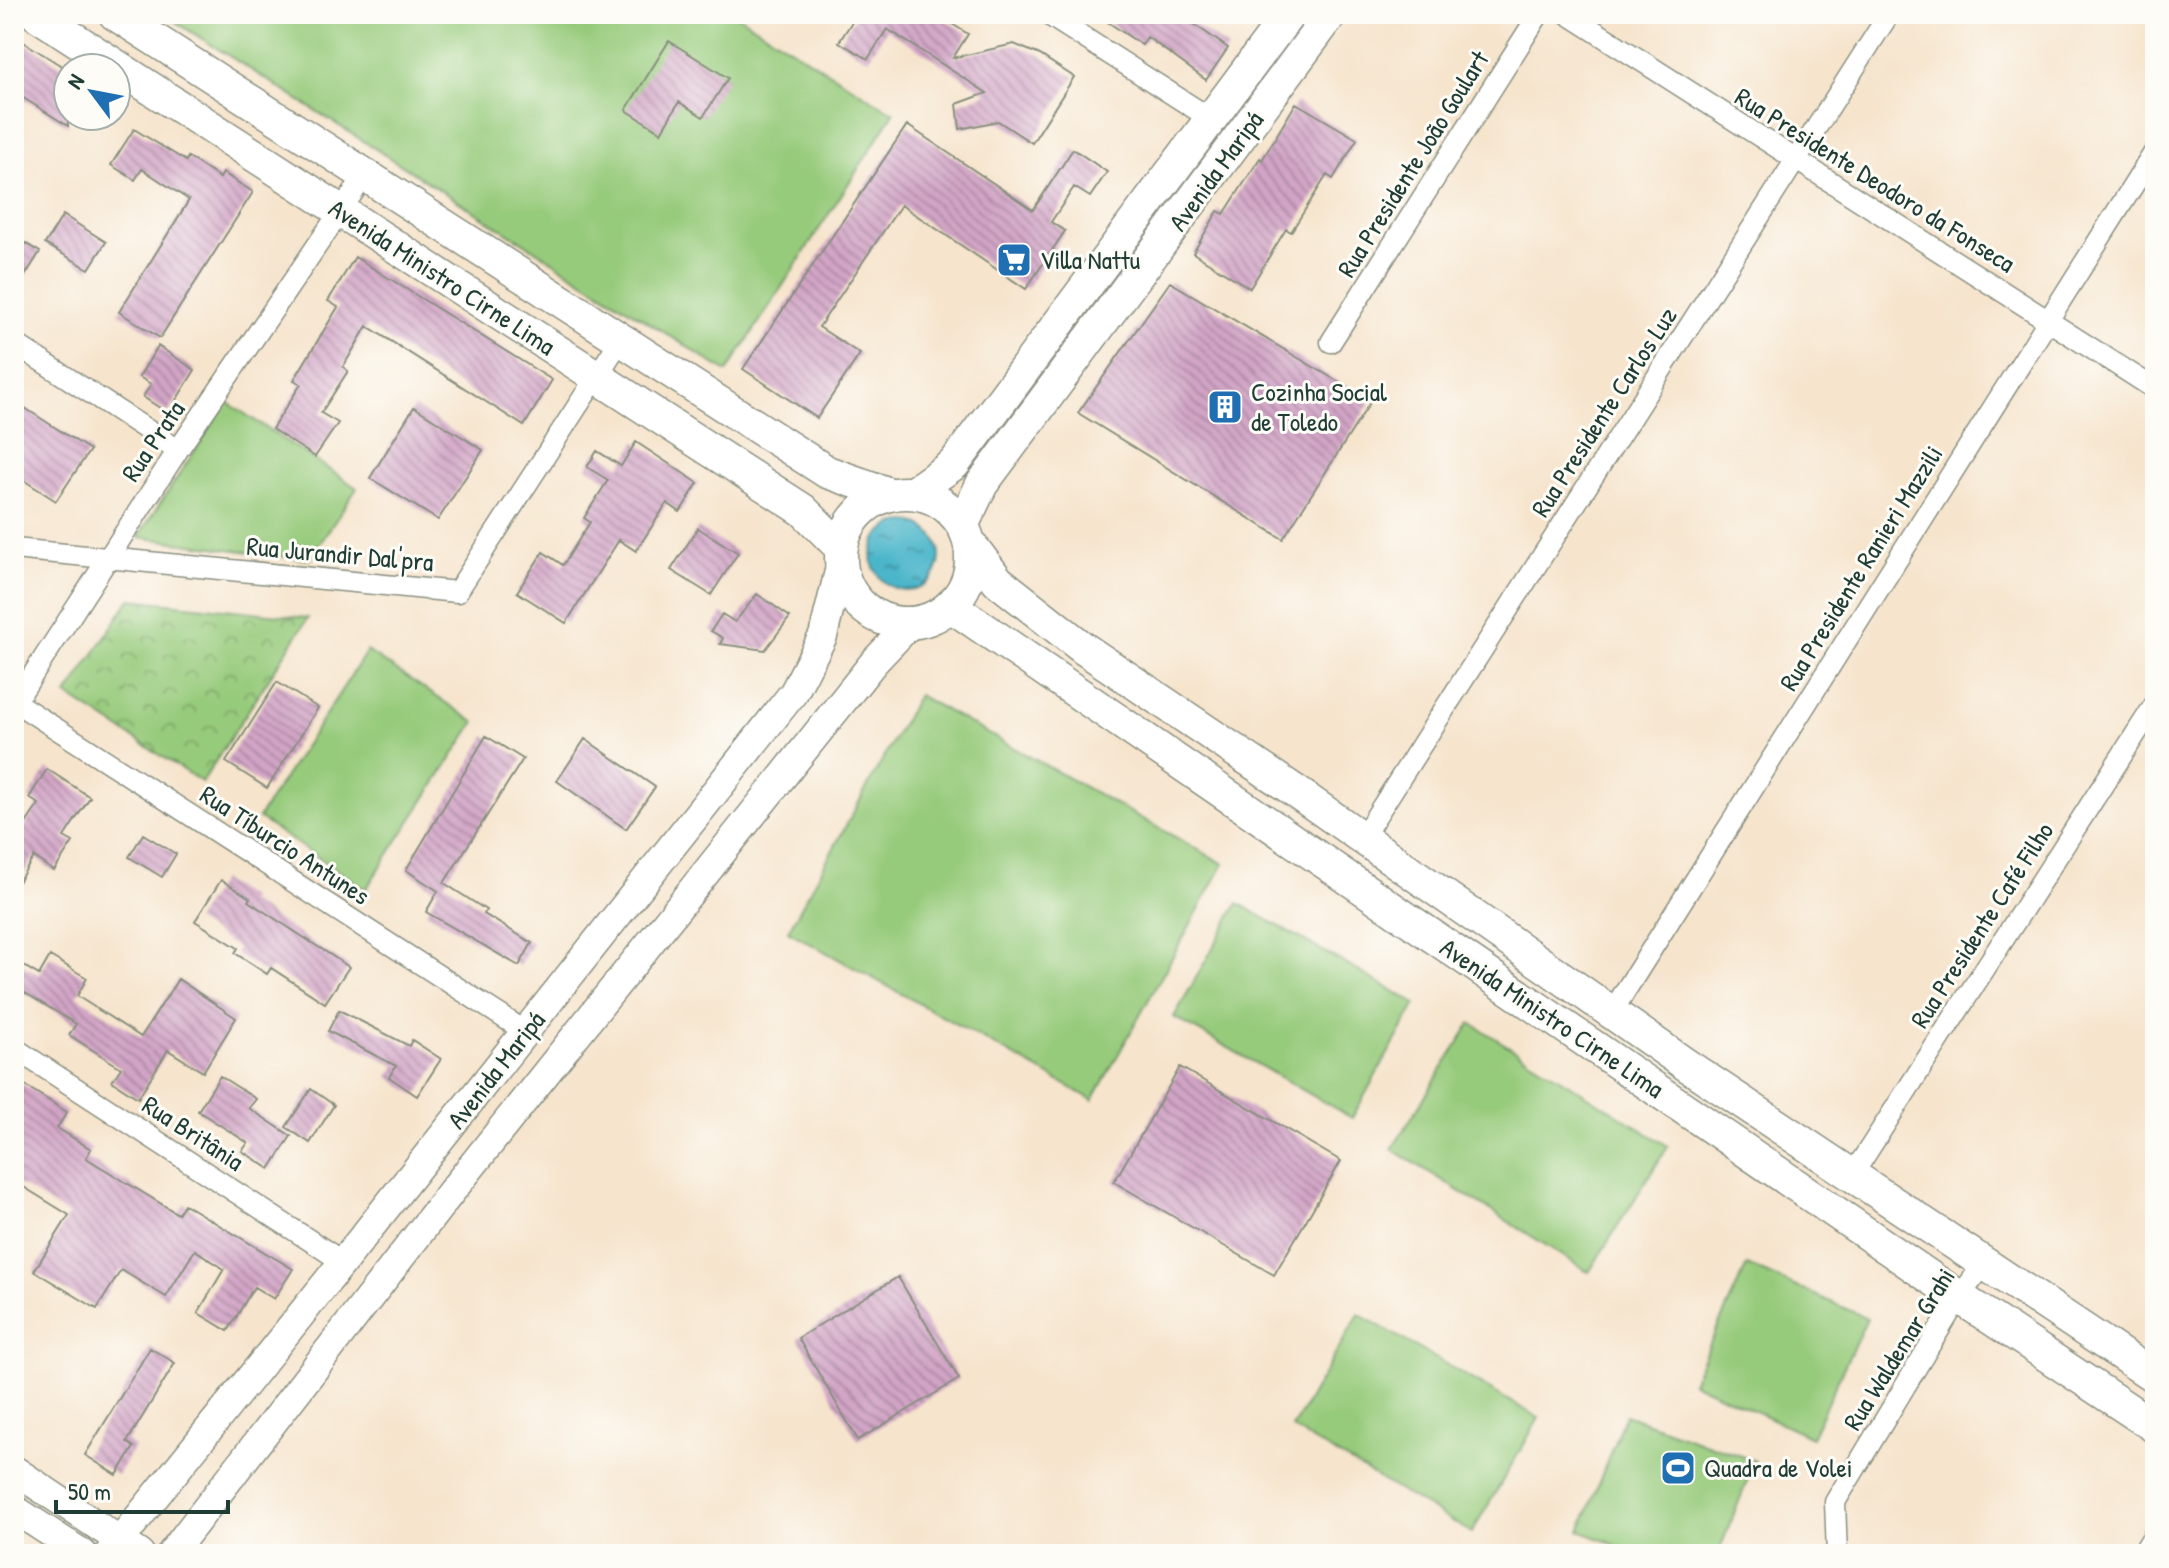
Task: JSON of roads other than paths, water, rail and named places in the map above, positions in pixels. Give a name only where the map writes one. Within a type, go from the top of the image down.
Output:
[{"type":"main road","name":"Avenida Ministro Cirne Lima","points":[[36,14],[803,510],[841,555]]},
{"type":"main road","name":"Avenida Ministro Cirne Lima","points":[[115,14],[827,472],[902,493]]},
{"type":"main road","name":"Avenida Maripá","points":[[902,493],[954,464],[1289,14]]},
{"type":"main road","name":"Avenida Maripá","points":[[967,534],[982,484],[1331,14]]},
{"type":"main road","points":[[1145,208],[1145,225],[1157,234],[1172,230]]},
{"type":"main road","points":[[1113,252],[1128,248],[1140,256],[1141,273]]},
{"type":"main road","points":[[967,534],[972,568],[964,589],[951,606],[932,619],[910,624],[889,622],[871,613],[856,600],[845,583],[841,555],[847,529],[858,513],[872,501],[902,493],[934,497],[951,508],[998,581],[1083,648],[1604,1007],[2155,1377]]},
{"type":"main road","name":"Avenida Maripá","points":[[123,1549],[343,1262],[794,692],[823,636],[841,555]]},
{"type":"main road","name":"Avenida Ministro Cirne Lima","points":[[951,606],[1959,1297],[2155,1427]]},
{"type":"main road","name":"Avenida Maripá","points":[[171,1554],[461,1180],[874,662],[910,624]]},
{"type":"main road","points":[[1576,1034],[1604,1007]]},
{"type":"main road","points":[[1842,1217],[1889,1232],[1900,1223],[1902,1208]]},
{"type":"main road","points":[[14,1470],[123,1549]]},
{"type":"main road","points":[[14,1509],[83,1554]]},
{"type":"street","points":[[1047,14],[1211,119]]},
{"type":"street","name":"Rua Presidente João Goulart","points":[[1331,342],[1539,14]]},
{"type":"street","name":"Rua Presidente Deodoro da Fonseca","points":[[1568,14],[2155,389]]},
{"type":"street","name":"Rua Presidente Carlos Luz","points":[[1362,838],[1889,14]]},
{"type":"street","name":"Rua Presidente Ranieri Mazzili","points":[[1604,1007],[2155,151]]},
{"type":"street","name":"Rua Prata","points":[[15,703],[106,558],[365,175]]},
{"type":"street","name":"Rua Jurandir Dal'pra","points":[[14,549],[457,592],[621,339]]},
{"type":"street","points":[[14,343],[178,450]]},
{"type":"street","name":"Rua Tíburcio Antunes","points":[[15,703],[526,1032]]},
{"type":"street","name":"Rua Presidente Café Filho","points":[[1853,1174],[2155,704]]},
{"type":"street","name":"Rua Britânia","points":[[14,1048],[343,1262]]},
{"type":"street","name":"Rua Waldemar Grahi","points":[[1837,1554],[1835,1502],[1959,1297],[1985,1263]]},
{"type":"street","points":[[2142,1554],[2155,1533]]},
{"type":"water","points":[[906,522],[930,532],[940,556],[930,580],[906,590],[882,580],[872,556],[882,532]]},
{"type":"place","name":"Villa Nattu","points":[[1014,260]]},
{"type":"place","name":"Cozinha Social de Toledo","points":[[1225,407]]},
{"type":"place","name":"Quadra de Volei","points":[[1678,1468]]}]
